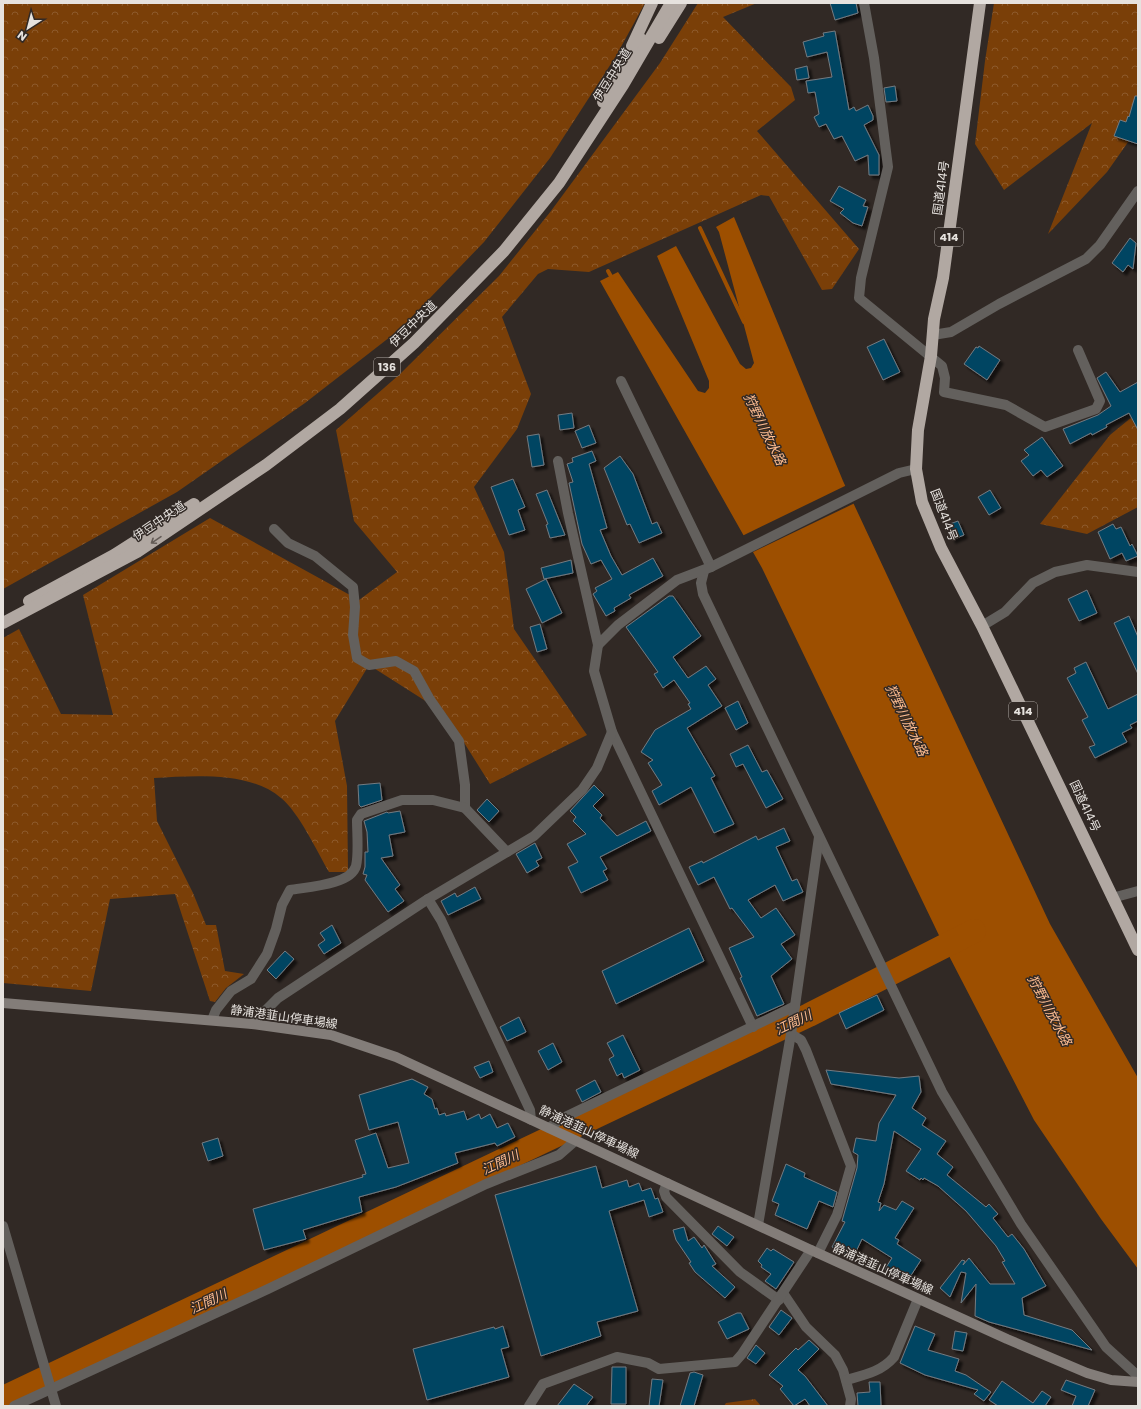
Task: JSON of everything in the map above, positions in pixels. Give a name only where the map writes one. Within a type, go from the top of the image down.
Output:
[{"type":"highway","points":[[620,71],[652,3]]},
{"type":"highway","name":"伊豆中央道","points":[[3,614],[114,555],[270,454],[337,402],[462,285],[498,245],[553,178],[607,96],[620,71],[643,38],[662,3]]},
{"type":"highway","name":"伊豆中央道","points":[[3,623],[137,552],[266,466],[340,409],[414,343],[504,251],[559,183],[623,85],[670,3]]},
{"type":"highway","points":[[623,85],[643,63],[681,3]]},
{"type":"highway","name":"国道414号","points":[[980,3],[943,278],[933,335],[931,356],[920,408],[916,470],[918,484],[931,526],[982,626],[1138,950]]},
{"type":"main road","name":"静浦港韮山停車場線","points":[[3,1003],[212,1020],[332,1035],[396,1057],[814,1252],[1087,1373],[1111,1380],[1138,1382]]},
{"type":"street","points":[[864,3],[874,58],[888,167],[861,278],[859,298],[942,366],[945,378],[944,392],[1006,405],[1045,427],[1096,409],[1098,405],[1100,400],[1078,350]]},
{"type":"street","points":[[933,335],[951,332],[999,304],[1086,259],[1100,246],[1138,191]]},
{"type":"street","points":[[621,382],[712,567]]},
{"type":"street","points":[[558,460],[568,513],[598,645],[594,671],[612,732],[752,1027]]},
{"type":"street","points":[[598,645],[618,625],[677,580],[686,575],[712,567],[899,473],[916,470]]},
{"type":"street","points":[[274,529],[288,543],[315,556],[353,587],[355,607],[353,635],[357,658],[370,665],[396,661],[414,671],[429,698],[459,741],[465,786],[465,808]]},
{"type":"street","points":[[982,626],[1005,612],[1033,583],[1055,572],[1087,565],[1138,572]]},
{"type":"street","points":[[712,567],[701,583],[703,594],[942,1092],[1021,1224],[1106,1347],[1138,1376]]},
{"type":"street","points":[[252,1024],[278,998],[428,899],[534,836],[582,790],[597,768],[612,732]]},
{"type":"street","points":[[212,1020],[216,1010],[231,991],[251,979],[267,954],[282,905],[290,890],[333,883],[350,876],[356,866],[357,820],[361,814],[402,800],[433,800],[465,808],[507,852]]},
{"type":"street","points":[[758,1225],[791,1034],[819,837]]},
{"type":"street","points":[[1112,898],[1138,891]]},
{"type":"street","points":[[428,899],[441,920],[530,1110],[531,1120]]},
{"type":"street","points":[[549,1128],[561,1119],[794,1008]]},
{"type":"street","points":[[529,1406],[543,1384],[617,1356],[648,1363],[659,1370],[735,1362],[814,1252],[838,1215],[851,1166],[806,1050],[801,1040],[791,1034]]},
{"type":"street","points":[[14,1406],[50,1385],[268,1289],[486,1184],[559,1155],[571,1139]]},
{"type":"street","points":[[667,1183],[664,1191],[666,1197],[740,1272],[781,1296],[806,1327],[835,1354],[846,1380],[851,1399],[850,1406]]},
{"type":"street","points":[[3,1226],[56,1406]]},
{"type":"street","points":[[846,1380],[876,1371],[888,1364],[894,1357],[918,1298]]},
{"type":"green space","points":[[3,3],[645,3],[616,56],[550,158],[484,242],[399,330],[305,403],[177,492],[3,589]]},
{"type":"green space","points":[[698,3],[757,3],[723,17],[791,87],[795,100],[757,131],[859,249],[832,289],[822,290],[769,196],[761,195],[589,272],[548,269],[538,274],[502,317],[531,394],[517,429],[474,487],[504,552],[514,629],[587,735],[490,784],[446,714],[369,665],[335,721],[347,786],[348,872],[329,872],[294,812],[281,798],[268,789],[254,783],[220,777],[186,776],[154,778],[157,821],[193,893],[206,925],[216,925],[225,971],[244,974],[226,988],[215,1002],[210,1001],[175,894],[110,899],[91,991],[3,983],[3,638],[19,629],[61,714],[113,715],[83,595],[210,518],[359,600],[397,572],[354,521],[336,430],[400,374],[499,276],[551,211],[660,63]]},
{"type":"green space","points":[[994,3],[1138,3],[1138,128],[1107,172],[1048,234],[1092,123],[1004,190],[975,144]]},
{"type":"green space","points":[[1138,412],[1138,507],[1087,534],[1040,524],[1110,435]]},
{"type":"green space","points":[[755,1399],[761,1406],[724,1406],[726,1403]]},
{"type":"water","name":"狩野川放水路","points":[[734,217],[843,481],[1050,924],[1138,1078],[1138,1269],[1101,1219],[1034,1120],[948,954],[762,568],[600,281],[618,272],[698,391],[705,393],[709,388],[709,381],[657,256],[676,246],[740,364],[746,369],[751,368],[754,363],[719,232],[716,227]]},
{"type":"pier","points":[[847,485],[855,503],[751,553],[742,536]]},
{"type":"building","points":[[830,3],[856,3],[858,13],[835,20]]},
{"type":"building","points":[[835,31],[849,110],[854,107],[856,111],[868,105],[873,116],[873,120],[864,125],[879,155],[879,175],[869,175],[868,155],[855,161],[842,136],[834,139],[826,124],[819,127],[814,117],[819,114],[815,92],[808,93],[806,81],[832,77],[827,52],[807,57],[803,42],[824,36],[823,33]]},
{"type":"building","points":[[807,66],[809,78],[797,80],[795,69]]},
{"type":"building","points":[[895,86],[897,101],[886,102],[884,88]]},
{"type":"building","points":[[1135,96],[1138,96],[1138,144],[1114,136],[1120,120],[1126,122],[1128,116],[1129,117]]},
{"type":"building","points":[[839,186],[866,200],[863,206],[868,207],[862,226],[853,223],[840,213],[844,209],[830,201]]},
{"type":"building","points":[[1130,238],[1136,243],[1133,269],[1128,265],[1123,272],[1112,263]]},
{"type":"building","points":[[884,339],[900,372],[883,380],[867,347]]},
{"type":"building","points":[[979,346],[1000,360],[987,380],[964,364],[976,347],[978,348]]},
{"type":"building","points":[[1106,372],[1120,392],[1138,382],[1138,430],[1129,413],[1106,425],[1107,427],[1092,435],[1091,433],[1070,444],[1063,429],[1098,415],[1111,406],[1097,378]]},
{"type":"building","points":[[572,413],[574,428],[560,430],[558,415]]},
{"type":"building","points":[[589,425],[596,443],[582,448],[575,431]]},
{"type":"building","points":[[539,434],[544,465],[532,467],[527,436]]},
{"type":"building","points":[[1042,437],[1063,466],[1047,477],[1041,470],[1033,476],[1021,461],[1029,455],[1024,450]]},
{"type":"building","points":[[592,451],[596,461],[589,464],[607,528],[600,530],[611,556],[622,575],[653,558],[663,576],[629,595],[631,598],[614,608],[615,611],[606,616],[593,594],[597,591],[595,588],[612,579],[601,560],[591,564],[582,544],[569,483],[573,482],[567,464],[573,462],[572,458]]},
{"type":"building","points":[[620,456],[633,474],[652,524],[657,522],[662,533],[639,543],[630,524],[627,525],[604,468]]},
{"type":"building","points":[[513,479],[525,507],[518,510],[525,530],[509,535],[491,487]]},
{"type":"building","points":[[547,490],[565,535],[550,538],[546,525],[548,524],[536,494]]},
{"type":"building","points":[[990,490],[1001,508],[989,515],[978,497]]},
{"type":"building","points":[[958,521],[964,535],[952,540],[947,525]]},
{"type":"building","points":[[1113,524],[1116,529],[1121,527],[1130,546],[1132,544],[1138,556],[1126,561],[1122,553],[1110,559],[1098,532]]},
{"type":"building","points":[[571,560],[573,573],[544,579],[541,568]]},
{"type":"building","points":[[546,579],[562,613],[542,623],[526,589]]},
{"type":"building","points":[[1087,590],[1097,613],[1079,621],[1068,599]]},
{"type":"building","points":[[669,596],[673,596],[701,636],[673,657],[688,678],[706,666],[716,679],[708,685],[722,706],[687,728],[715,776],[711,778],[734,824],[714,833],[691,787],[659,805],[652,791],[662,785],[648,763],[653,760],[641,752],[655,730],[691,709],[688,704],[690,703],[674,680],[663,688],[654,674],[658,672],[626,627]]},
{"type":"building","points":[[1129,616],[1138,637],[1138,674],[1114,623]]},
{"type":"building","points":[[540,624],[547,649],[537,652],[530,627]]},
{"type":"building","points":[[1086,662],[1108,709],[1138,694],[1138,721],[1130,725],[1132,728],[1122,733],[1127,742],[1095,758],[1089,747],[1095,745],[1082,720],[1088,717],[1067,678],[1076,673],[1074,668]]},
{"type":"building","points":[[738,701],[748,723],[736,730],[725,708]]},
{"type":"building","points":[[748,745],[762,772],[767,770],[783,799],[766,808],[743,764],[736,767],[730,754]]},
{"type":"building","points":[[380,783],[382,800],[361,807],[359,805],[358,785]]},
{"type":"building","points":[[594,785],[604,795],[593,806],[602,815],[600,818],[617,836],[646,821],[651,831],[600,857],[607,869],[603,871],[608,880],[581,893],[568,867],[578,862],[567,844],[586,834],[573,821],[576,817],[570,811]]},
{"type":"building","points":[[487,799],[499,811],[489,822],[477,810]]},
{"type":"building","points":[[400,811],[405,832],[389,835],[393,856],[381,858],[400,885],[395,889],[404,901],[388,912],[365,880],[367,875],[363,874],[365,867],[365,852],[368,852],[367,832],[364,821],[387,812]]},
{"type":"building","points":[[784,828],[790,841],[776,847],[792,881],[797,879],[803,892],[783,901],[775,885],[748,900],[761,918],[776,908],[795,935],[781,944],[792,959],[771,976],[784,1004],[757,1016],[740,978],[742,977],[729,948],[754,937],[732,908],[730,909],[714,877],[698,885],[689,867],[702,861],[703,863],[756,836],[758,840]]},
{"type":"building","points":[[535,843],[542,858],[536,861],[539,866],[527,873],[516,854]]},
{"type":"building","points":[[475,887],[481,899],[448,915],[441,901],[455,893],[457,897]]},
{"type":"building","points":[[332,925],[341,943],[324,954],[318,945],[325,940],[320,933]]},
{"type":"building","points":[[689,928],[704,961],[616,1004],[602,971]]},
{"type":"building","points":[[285,951],[294,959],[276,979],[267,970]]},
{"type":"building","points":[[877,995],[884,1010],[846,1029],[839,1013]]},
{"type":"building","points":[[519,1017],[526,1032],[507,1041],[500,1027]]},
{"type":"building","points":[[623,1035],[640,1070],[624,1078],[622,1073],[617,1076],[609,1059],[614,1056],[607,1043]]},
{"type":"building","points":[[553,1043],[562,1062],[548,1070],[538,1051]]},
{"type":"building","points":[[489,1061],[493,1072],[480,1078],[474,1067]]},
{"type":"building","points":[[826,1070],[899,1078],[919,1076],[921,1092],[912,1108],[926,1118],[922,1125],[946,1141],[937,1154],[953,1167],[947,1175],[986,1207],[989,1204],[998,1214],[993,1218],[1008,1237],[1012,1234],[1024,1249],[1046,1286],[1022,1298],[1024,1315],[1072,1330],[1092,1350],[989,1322],[975,1316],[976,1284],[961,1303],[966,1273],[961,1272],[950,1297],[940,1288],[962,1260],[965,1261],[963,1265],[969,1258],[990,1284],[1015,1284],[1002,1262],[1005,1261],[996,1246],[966,1211],[938,1186],[924,1178],[923,1180],[921,1178],[920,1180],[906,1171],[921,1149],[894,1131],[884,1184],[878,1202],[881,1203],[879,1211],[884,1205],[896,1210],[902,1201],[914,1208],[895,1238],[899,1240],[897,1244],[921,1260],[906,1283],[885,1269],[892,1258],[862,1239],[853,1258],[832,1247],[845,1222],[842,1221],[857,1168],[858,1155],[853,1152],[856,1138],[876,1141],[879,1123],[896,1095],[831,1084]]},
{"type":"building","points":[[412,1079],[428,1087],[424,1094],[432,1099],[435,1109],[437,1108],[439,1115],[445,1113],[446,1116],[464,1111],[467,1120],[479,1114],[481,1119],[490,1114],[497,1128],[508,1123],[515,1137],[497,1146],[495,1143],[455,1153],[458,1163],[396,1187],[359,1197],[362,1212],[303,1230],[306,1239],[264,1250],[253,1209],[363,1177],[362,1175],[366,1174],[355,1140],[376,1133],[388,1168],[409,1163],[398,1122],[369,1130],[359,1095]]},
{"type":"building","points":[[595,1080],[601,1092],[582,1102],[576,1090]]},
{"type":"building","points":[[218,1138],[223,1156],[208,1161],[202,1143]]},
{"type":"building","points":[[786,1164],[805,1173],[804,1177],[837,1192],[833,1207],[819,1201],[807,1229],[775,1215],[779,1204],[772,1201]]},
{"type":"building","points":[[596,1166],[602,1188],[627,1180],[629,1187],[639,1183],[642,1191],[651,1188],[655,1199],[658,1198],[663,1212],[649,1217],[644,1200],[609,1211],[638,1311],[597,1322],[601,1336],[541,1356],[495,1195]]},
{"type":"building","points":[[718,1226],[734,1237],[727,1246],[712,1234]]},
{"type":"building","points":[[684,1227],[688,1241],[694,1237],[702,1248],[704,1245],[716,1264],[712,1266],[735,1287],[725,1298],[695,1272],[689,1263],[691,1262],[676,1240],[673,1230]]},
{"type":"building","points":[[767,1248],[771,1251],[773,1249],[794,1262],[776,1289],[765,1281],[771,1274],[761,1267],[762,1265],[758,1261]]},
{"type":"building","points":[[781,1310],[792,1318],[779,1335],[769,1327]]},
{"type":"building","points":[[737,1313],[741,1313],[749,1329],[727,1339],[718,1322]]},
{"type":"building","points":[[503,1326],[509,1347],[501,1349],[509,1377],[427,1400],[413,1349],[494,1327],[495,1329]]},
{"type":"building","points":[[915,1326],[935,1334],[928,1350],[959,1359],[955,1371],[966,1375],[991,1392],[984,1401],[974,1394],[978,1390],[925,1375],[900,1363]]},
{"type":"building","points":[[955,1331],[967,1333],[963,1351],[952,1349]]},
{"type":"building","points":[[809,1340],[819,1349],[798,1370],[805,1376],[828,1406],[810,1406],[805,1399],[794,1406],[780,1389],[783,1386],[769,1375],[796,1348],[798,1350]]},
{"type":"building","points":[[756,1345],[765,1353],[756,1364],[747,1358]]},
{"type":"building","points":[[612,1367],[626,1367],[626,1404],[611,1404]]},
{"type":"building","points":[[694,1372],[703,1375],[694,1406],[680,1406],[690,1373]]},
{"type":"building","points":[[652,1379],[663,1380],[659,1406],[649,1406]]},
{"type":"building","points":[[1066,1380],[1095,1390],[1088,1406],[1072,1406],[1076,1396],[1061,1390]]},
{"type":"building","points":[[1002,1381],[1033,1403],[1042,1391],[1051,1397],[1045,1406],[998,1406],[989,1400]]},
{"type":"building","points":[[869,1382],[880,1382],[881,1406],[858,1406],[857,1393],[870,1392]]},
{"type":"building","points":[[574,1384],[593,1397],[586,1406],[557,1406]]},
{"type":"waterway","points":[[700,228],[744,322]]},
{"type":"waterway","points":[[608,271],[613,280]]},
{"type":"waterway","name":"江間川","points":[[3,1398],[809,1015],[974,931]]}]
